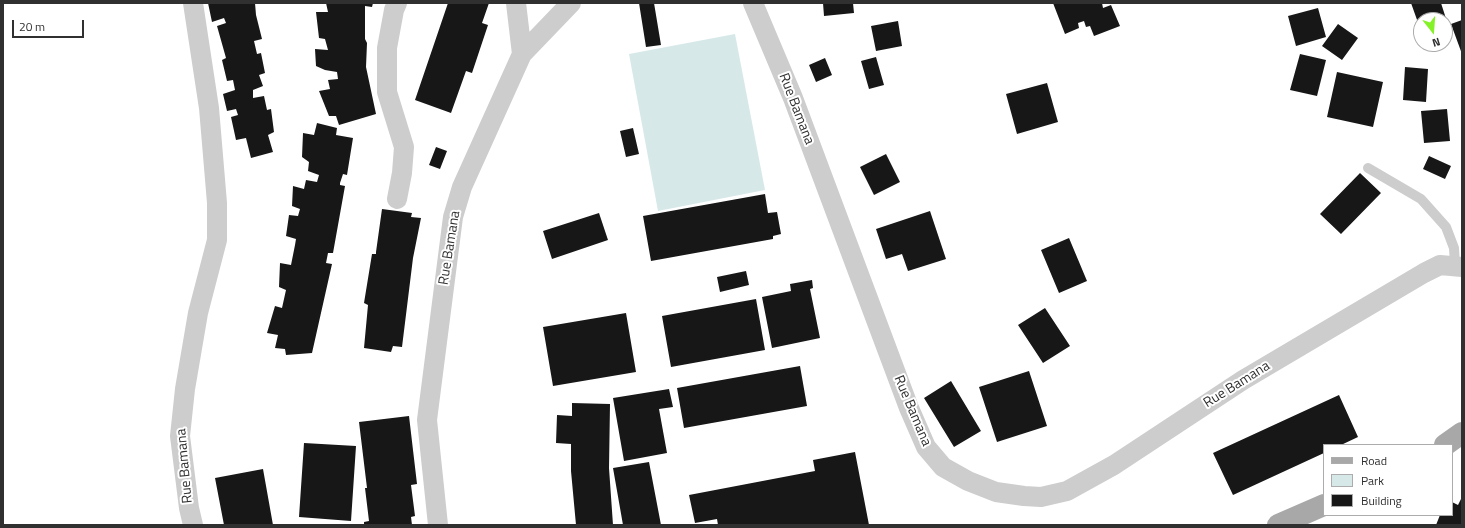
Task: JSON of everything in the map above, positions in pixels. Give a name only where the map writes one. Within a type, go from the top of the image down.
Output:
[{"type":"main road","points":[[1446,444],[1462,433]]},
{"type":"main road","points":[[1278,525],[1323,505]]},
{"type":"street","name":"Rue Bamana","points":[[192,3],[208,108],[217,203],[217,240],[198,313],[185,389],[180,436],[189,508],[193,525]]},
{"type":"street","points":[[397,3],[394,10],[388,48],[387,92],[404,147],[402,173],[397,199]]},
{"type":"street","points":[[516,3],[522,54]]},
{"type":"street","name":"Rue Bamana","points":[[438,525],[427,420],[454,217],[462,187],[522,54],[571,3]]},
{"type":"street","name":"Rue Bamana","points":[[753,3],[793,98],[909,408],[926,447],[943,467],[968,481],[996,492],[1041,497],[1067,491],[1114,465],[1243,380],[1424,273],[1440,265],[1459,266]]},
{"type":"lane","points":[[1368,168],[1422,199],[1446,227],[1459,266]]},
{"type":"green space","points":[[735,34],[765,190],[658,211],[629,54]]},
{"type":"building","points":[[208,3],[255,3],[256,15],[262,39],[254,41],[257,54],[261,53],[265,73],[259,75],[263,86],[253,90],[253,98],[264,96],[267,110],[271,109],[274,132],[268,135],[273,152],[251,158],[246,138],[236,140],[231,117],[238,115],[236,109],[227,111],[223,94],[235,90],[233,80],[227,81],[222,60],[226,58],[217,26],[226,23],[224,18],[212,22]]},
{"type":"building","points":[[326,3],[373,3],[372,7],[365,6],[365,39],[367,43],[366,67],[376,114],[339,125],[336,116],[329,116],[319,91],[330,89],[328,80],[338,79],[337,72],[325,70],[316,66],[315,49],[328,50],[325,39],[319,38],[316,12],[328,12]]},
{"type":"building","points":[[448,3],[489,3],[482,23],[488,25],[472,73],[466,71],[451,113],[415,100]]},
{"type":"building","points":[[639,3],[654,3],[661,45],[646,47]]},
{"type":"building","points":[[823,3],[853,3],[854,13],[824,16]]},
{"type":"building","points":[[1053,3],[1102,3],[1103,8],[1111,5],[1120,26],[1094,36],[1090,26],[1086,27],[1084,21],[1078,23],[1079,28],[1065,34]]},
{"type":"building","points":[[1411,3],[1441,3],[1444,12],[1414,12]]},
{"type":"building","points":[[1318,8],[1326,37],[1296,46],[1288,16]]},
{"type":"building","points":[[1462,20],[1462,54],[1453,29],[1453,23]]},
{"type":"building","points":[[898,21],[902,46],[876,51],[871,26]]},
{"type":"building","points":[[1338,24],[1358,38],[1342,60],[1322,46]]},
{"type":"building","points":[[1300,54],[1326,60],[1317,96],[1290,90]]},
{"type":"building","points":[[876,57],[884,85],[869,89],[861,61]]},
{"type":"building","points":[[825,58],[832,75],[816,82],[809,65]]},
{"type":"building","points":[[1405,67],[1428,69],[1426,102],[1403,100]]},
{"type":"building","points":[[1337,72],[1383,82],[1373,127],[1327,117]]},
{"type":"building","points":[[1047,83],[1058,122],[1017,134],[1006,94]]},
{"type":"building","points":[[1447,109],[1450,141],[1424,143],[1421,111]]},
{"type":"building","points":[[317,123],[337,128],[336,135],[353,138],[347,175],[343,174],[340,183],[340,185],[345,186],[333,253],[328,253],[326,263],[332,264],[312,353],[286,355],[285,349],[275,348],[278,335],[267,333],[275,306],[282,308],[286,290],[279,287],[280,263],[291,265],[295,245],[296,239],[286,236],[289,215],[298,216],[300,209],[292,206],[293,186],[304,189],[306,180],[317,182],[319,175],[308,171],[309,162],[302,157],[303,133],[314,135]]},
{"type":"building","points":[[633,128],[639,154],[626,157],[620,131]]},
{"type":"building","points":[[436,147],[447,151],[440,169],[429,165]]},
{"type":"building","points":[[886,154],[900,182],[874,195],[860,167]]},
{"type":"building","points":[[1429,156],[1451,166],[1445,179],[1423,169]]},
{"type":"building","points":[[1360,173],[1381,193],[1341,234],[1320,214]]},
{"type":"building","points":[[765,194],[768,213],[777,212],[781,234],[773,236],[773,239],[651,261],[643,216]]},
{"type":"building","points":[[382,209],[412,213],[411,217],[421,218],[413,258],[402,347],[393,346],[391,352],[364,348],[368,305],[364,303],[372,254],[376,254]]},
{"type":"building","points":[[930,211],[946,259],[908,271],[902,254],[886,259],[876,229]]},
{"type":"building","points":[[599,213],[608,240],[552,259],[543,231]]},
{"type":"building","points":[[1069,238],[1087,281],[1059,293],[1041,250]]},
{"type":"building","points":[[746,271],[749,285],[720,292],[717,277]]},
{"type":"building","points":[[812,280],[813,288],[810,289],[820,338],[772,348],[762,297],[791,291],[790,284]]},
{"type":"building","points":[[756,299],[765,350],[671,367],[662,316]]},
{"type":"building","points":[[1045,308],[1070,346],[1043,363],[1018,325]]},
{"type":"building","points":[[626,313],[636,372],[553,386],[543,327]]},
{"type":"building","points":[[800,366],[807,406],[684,428],[677,388]]},
{"type":"building","points":[[1029,371],[1047,426],[997,442],[979,387]]},
{"type":"building","points":[[951,381],[981,431],[954,447],[924,398]]},
{"type":"building","points":[[669,389],[673,407],[659,409],[667,453],[624,461],[613,398]]},
{"type":"building","points":[[1339,395],[1358,437],[1343,444],[1323,444],[1323,453],[1233,495],[1213,453]]},
{"type":"building","points":[[572,403],[610,404],[609,468],[613,525],[576,525],[571,471],[571,444],[556,443],[557,415],[572,416]]},
{"type":"building","points":[[409,416],[417,484],[411,485],[415,516],[411,517],[412,525],[364,525],[364,522],[369,521],[365,488],[367,488],[359,422]]},
{"type":"building","points":[[304,443],[356,446],[351,521],[299,517]]},
{"type":"building","points":[[855,452],[869,525],[718,525],[717,519],[695,523],[689,495],[815,471],[813,460]]},
{"type":"building","points":[[649,462],[661,525],[623,525],[613,468]]},
{"type":"building","points":[[263,469],[273,525],[224,525],[215,478]]},
{"type":"building","points":[[1462,497],[1462,525],[1436,525],[1440,516],[1453,516],[1453,502],[1458,505]]}]
